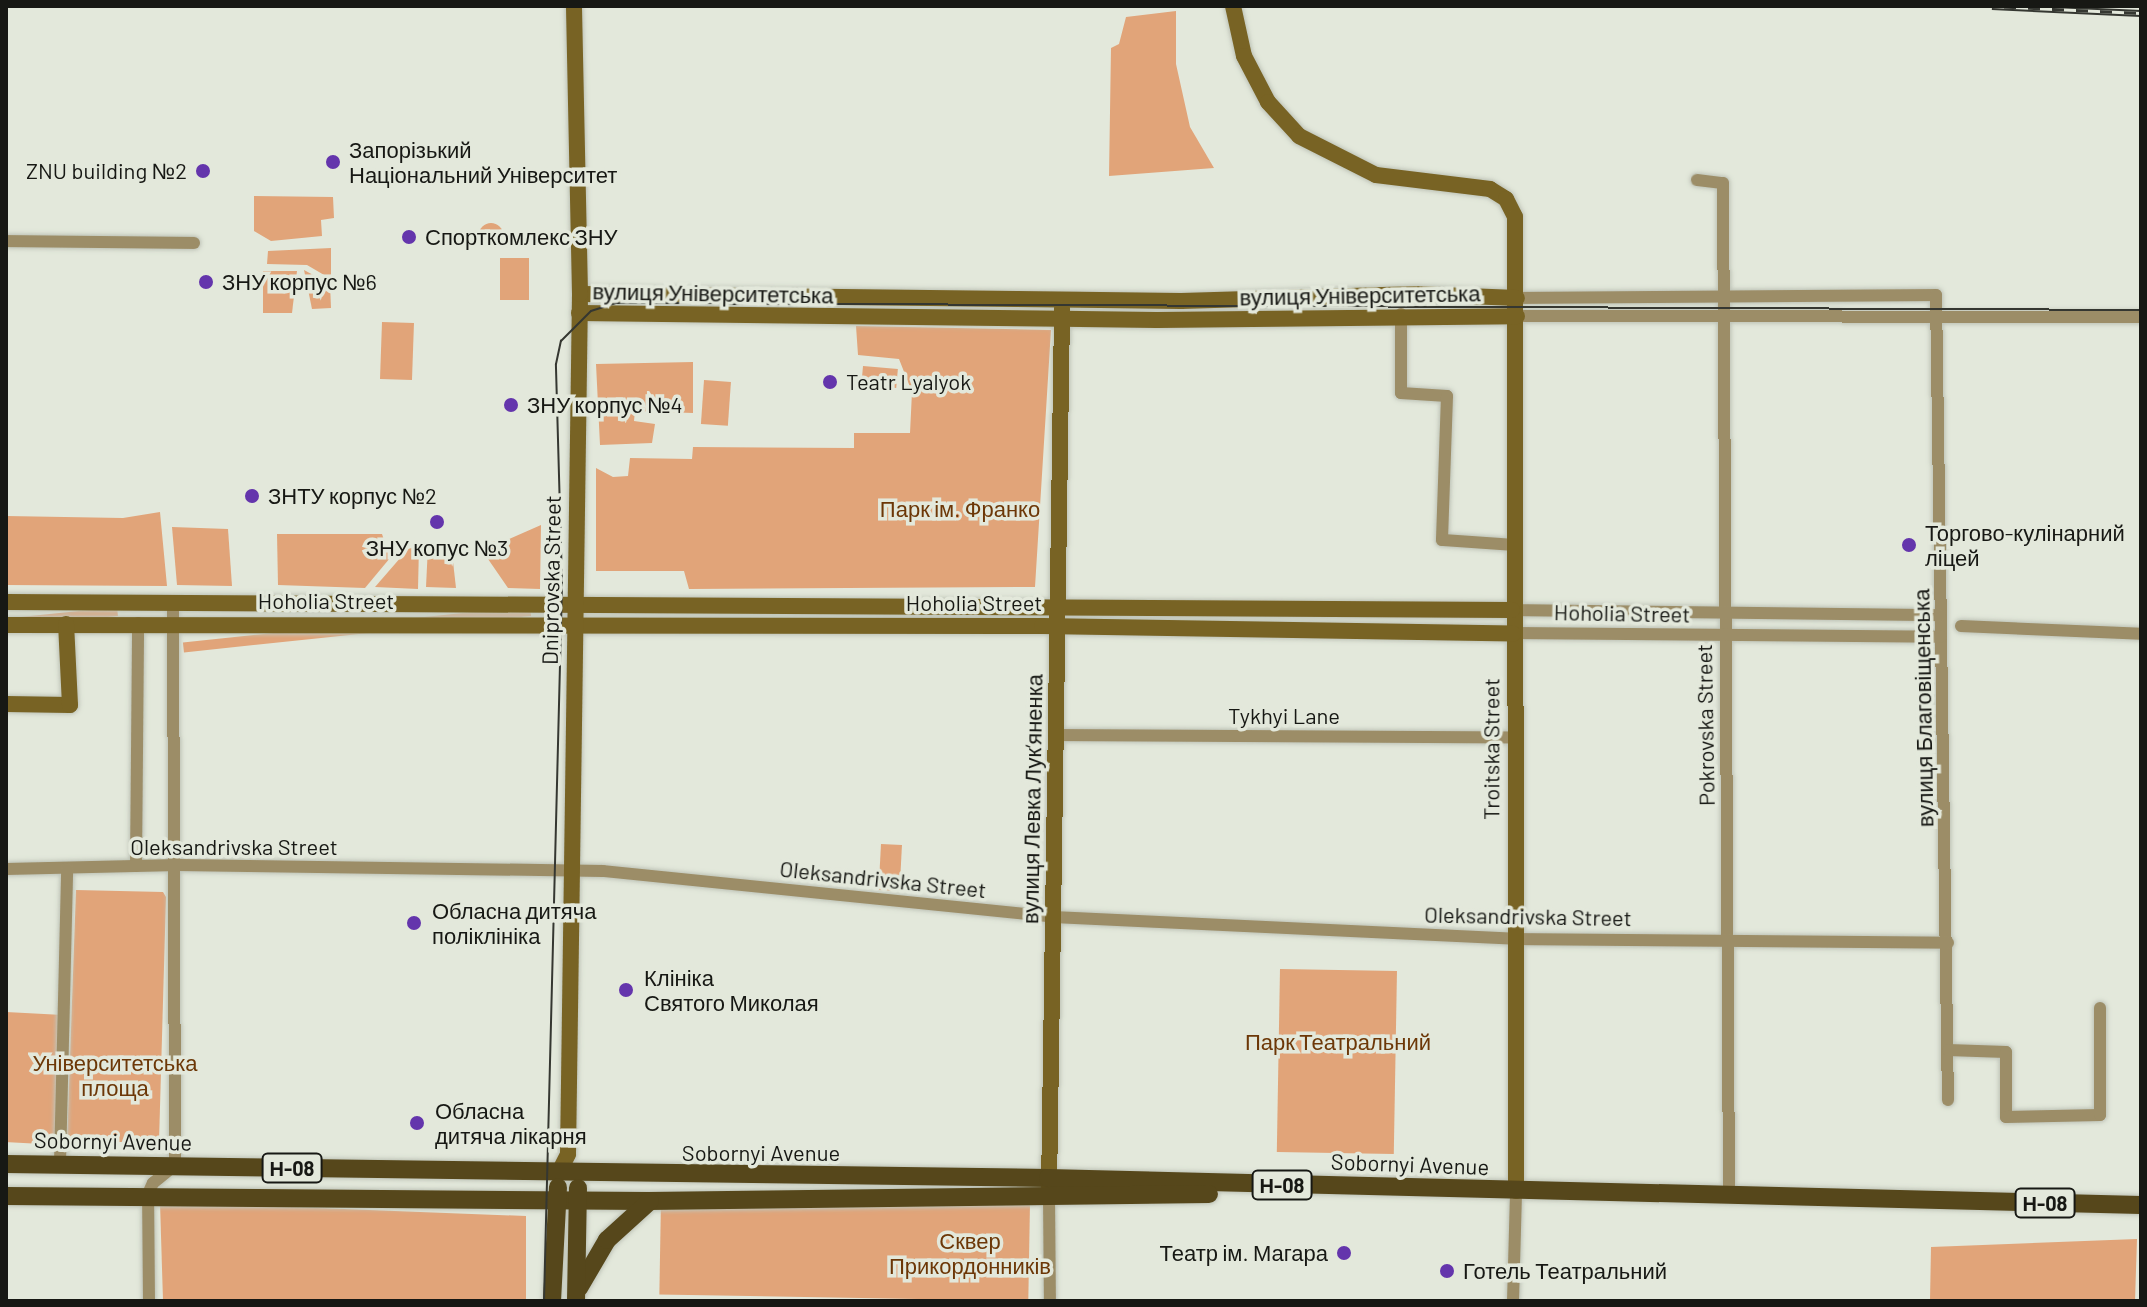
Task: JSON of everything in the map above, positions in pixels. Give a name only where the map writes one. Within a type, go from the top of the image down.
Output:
[{"type":"main road","name":"Sobornyi Avenue","points":[[6,1164],[569,1173],[1049,1187],[1516,1191],[2141,1205]]},
{"type":"main road","name":"Dniprovska Street","points":[[552,1301],[557,1199],[569,1173]]},
{"type":"main road","name":"Dniprovska Street","points":[[569,1173],[577,1199],[576,1298]]},
{"type":"main road","name":"Sobornyi Avenue","points":[[6,1196],[148,1194],[650,1201],[1049,1187]]},
{"type":"main road","points":[[576,1298],[589,1263],[650,1201]]},
{"type":"street","name":"Dniprovska Street","points":[[569,1173],[570,870],[580,294],[574,6]]},
{"type":"street","name":"Troitska Street","points":[[1233,6],[1250,67],[1268,102],[1299,136],[1376,175],[1490,189],[1506,199],[1515,217],[1516,545],[1512,610],[1516,1191],[1513,1301]]},
{"type":"street","name":"Pokrovska Street","points":[[1697,180],[1723,183],[1723,637],[1730,938],[1729,1196]]},
{"type":"street","points":[[6,241],[194,243]]},
{"type":"street","name":"вулиця Університетська","points":[[580,294],[1181,301],[1416,294],[1517,298],[1936,295]]},
{"type":"street","name":"вулиця Благовіщенська","points":[[1936,295],[1948,1100]]},
{"type":"street","name":"вулиця Левка Лукʼяненка","points":[[1050,1301],[1062,299]]},
{"type":"street","name":"вулиця Університетська","points":[[579,313],[1060,318],[1401,314],[2141,317]]},
{"type":"street","points":[[1401,314],[1401,393],[1447,396],[1442,540],[1516,545]]},
{"type":"street","points":[[149,1301],[148,1194],[153,1183],[175,1165],[178,865],[173,601]]},
{"type":"street","name":"Hoholia Street","points":[[6,602],[574,601],[1940,615]]},
{"type":"street","points":[[136,866],[138,623]]},
{"type":"street","points":[[6,704],[70,705],[66,624]]},
{"type":"street","name":"Hoholia Street","points":[[6,625],[1056,626],[1723,637],[1941,637]]},
{"type":"street","points":[[1961,626],[2141,634]]},
{"type":"street","name":"Tykhyi Lane","points":[[1055,735],[1513,737]]},
{"type":"street","name":"Oleksandrivska Street","points":[[6,869],[178,865],[570,870],[1054,917],[1514,939],[1730,938],[1948,943]]},
{"type":"street","points":[[60,1163],[67,869]]},
{"type":"street","points":[[1948,1050],[2006,1052],[2006,1117],[2100,1115],[2100,1008]]},
{"type":"green space","points":[[1176,11],[1176,64],[1190,127],[1214,168],[1109,176],[1111,48],[1119,44],[1126,17]]},
{"type":"green space","points":[[254,196],[333,197],[334,218],[321,220],[322,236],[271,241],[254,231]]},
{"type":"green space","points":[[491,223],[499,227],[503,235],[499,243],[491,247],[483,243],[479,235],[483,227]]},
{"type":"green space","points":[[331,248],[331,279],[307,265],[267,264],[268,251]]},
{"type":"green space","points":[[500,258],[529,258],[529,300],[500,300]]},
{"type":"green space","points":[[304,270],[330,284],[331,308],[312,309]]},
{"type":"green space","points":[[263,271],[297,271],[292,313],[263,313]]},
{"type":"green space","points":[[382,322],[414,323],[412,380],[380,379]]},
{"type":"green space","name":"Парк ім. Франко","points":[[856,326],[1051,330],[1035,587],[689,589],[684,571],[596,571],[596,468],[613,477],[628,476],[630,458],[692,459],[693,447],[854,448],[854,433],[910,433],[912,392],[899,359],[858,355]]},
{"type":"green space","points":[[693,362],[693,413],[635,411],[634,421],[655,424],[652,443],[600,445],[596,364]]},
{"type":"green space","points":[[863,366],[898,369],[896,388],[861,385]]},
{"type":"green space","points":[[704,380],[731,382],[728,426],[701,424]]},
{"type":"green space","points":[[160,512],[167,586],[6,585],[6,516],[123,518]]},
{"type":"green space","points":[[541,525],[540,589],[508,588],[477,543],[507,540]]},
{"type":"green space","points":[[172,527],[228,529],[232,586],[177,585]]},
{"type":"green space","points":[[277,534],[382,534],[390,558],[365,588],[278,585]]},
{"type":"green space","points":[[451,544],[456,588],[426,587],[428,546]]},
{"type":"green space","points":[[419,546],[418,589],[375,587],[408,549]]},
{"type":"green space","points":[[530,606],[531,616],[184,652],[183,642]]},
{"type":"green space","points":[[117,607],[118,616],[8,628],[7,619]]},
{"type":"green space","points":[[881,844],[902,845],[900,891],[879,890]]},
{"type":"green space","name":"Університетська площа","points":[[76,890],[163,892],[166,897],[159,1142],[67,1142]]},
{"type":"green space","name":"Парк Театральний","points":[[1280,969],[1397,971],[1394,1154],[1277,1152]]},
{"type":"green space","points":[[6,1012],[63,1015],[56,1145],[6,1142]]},
{"type":"green space","name":"Сквер Прикордонників","points":[[661,1197],[1030,1203],[1028,1301],[659,1295]]},
{"type":"green space","points":[[160,1202],[526,1216],[526,1301],[163,1301]]},
{"type":"green space","points":[[2137,1239],[2135,1301],[1930,1301],[1931,1247]]},
{"type":"tram line","points":[[544,1301],[562,583],[556,364],[561,341],[591,311],[616,303],[2141,310]]},
{"type":"railway","points":[[1992,6],[2141,13]]},
{"type":"place","name":"Запорізький Національний Університет","points":[[333,162]]},
{"type":"place","name":"ZNU building №2","points":[[203,171]]},
{"type":"place","name":"Спорткомлекс ЗНУ","points":[[409,237]]},
{"type":"place","name":"ЗНУ корпус №6","points":[[206,282]]},
{"type":"place","name":"Teatr Lyalyok","points":[[830,382]]},
{"type":"place","name":"ЗНУ корпус №4","points":[[511,405]]},
{"type":"place","name":"ЗНТУ корпус №2","points":[[252,496]]},
{"type":"place","name":"ЗНУ копус №3","points":[[437,522]]},
{"type":"place","name":"Торгово-кулінарний ліцей","points":[[1909,545]]},
{"type":"place","name":"Обласна дитяча поліклініка","points":[[414,923]]},
{"type":"place","name":"Клініка Святого Миколая","points":[[626,990]]},
{"type":"place","name":"Обласна дитяча лікарня","points":[[417,1123]]},
{"type":"place","name":"Театр ім. Магара","points":[[1344,1253]]},
{"type":"place","name":"Готель Театральний","points":[[1447,1271]]}]
